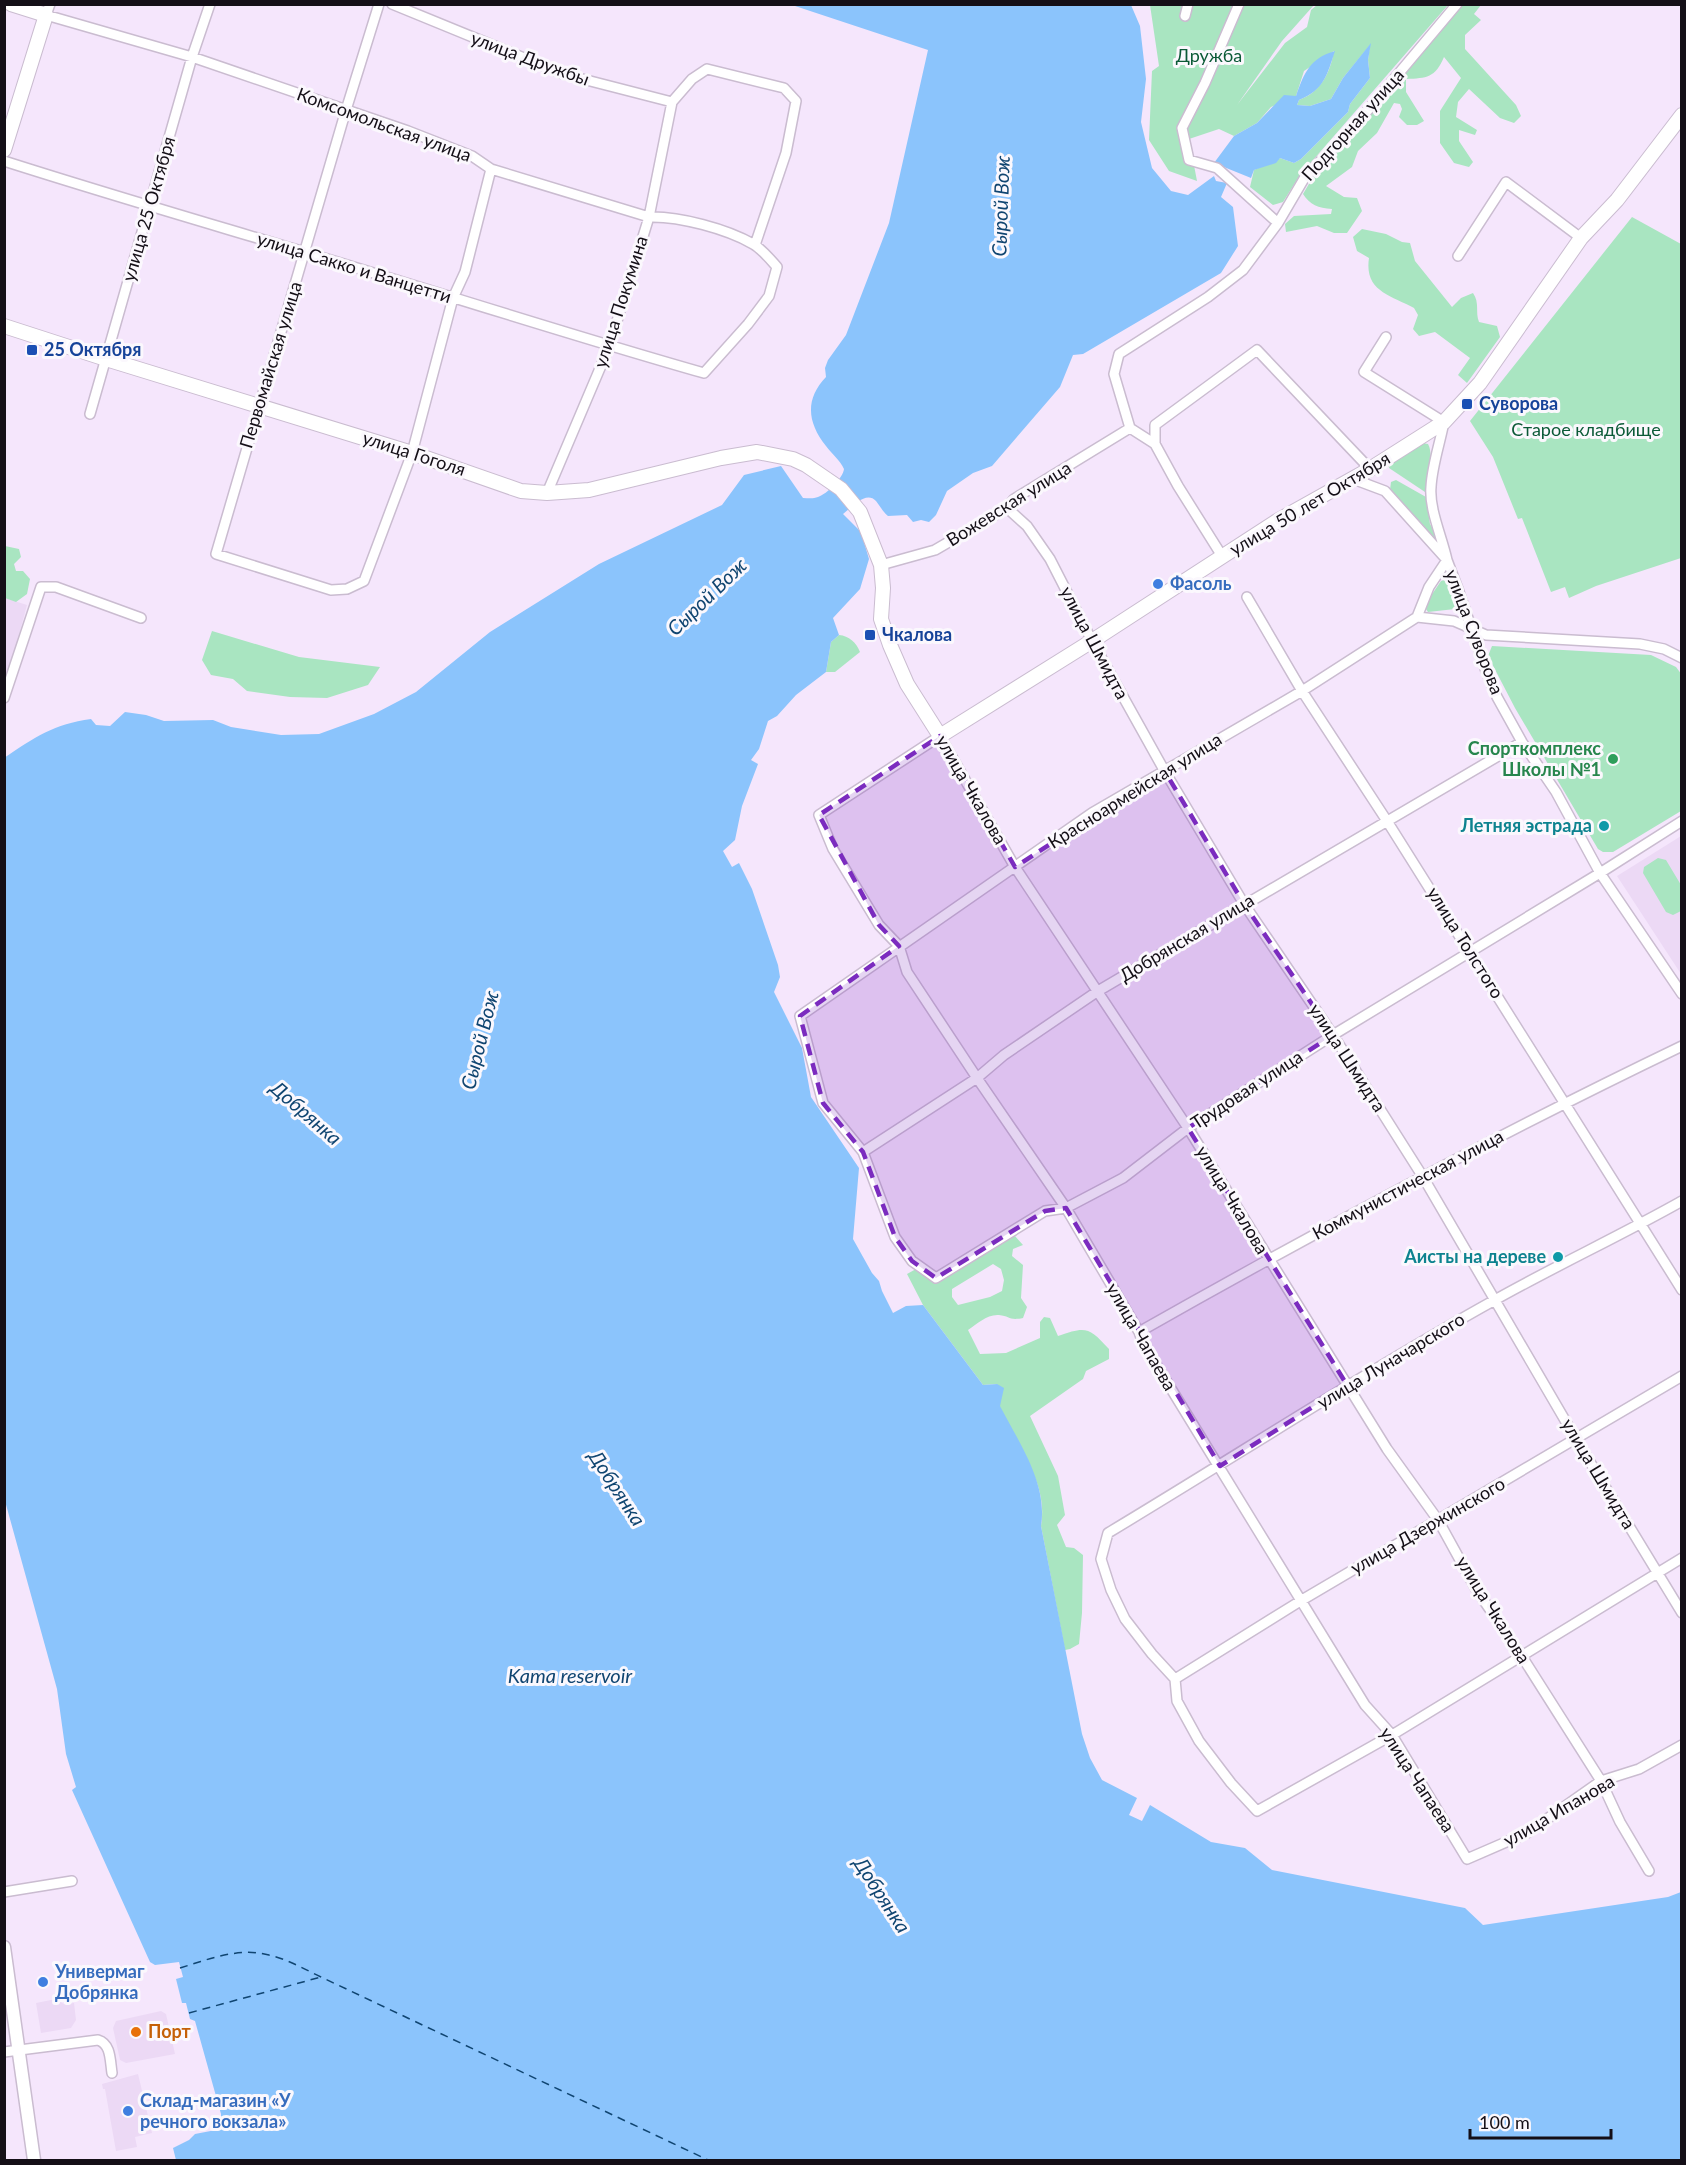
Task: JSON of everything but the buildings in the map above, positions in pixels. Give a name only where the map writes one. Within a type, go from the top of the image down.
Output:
[{"type":"main road","name":"Комсомольская улица","points":[[11,4],[48,10]]},
{"type":"main road","points":[[4,150],[48,10]]},
{"type":"main road","name":"улица 50 лет Октября","points":[[940,736],[1277,521],[1371,469],[1444,422],[1480,383],[1581,238],[1617,200],[1682,115]]},
{"type":"main road","name":"улица Гоголя","points":[[4,326],[412,453],[521,491],[547,493],[589,490],[721,458],[757,452],[793,459],[806,465],[848,495],[860,512]]},
{"type":"main road","name":"улица Чкалова","points":[[860,512],[881,565],[883,588],[881,619],[908,684],[940,736]]},
{"type":"street","name":"улица 25 Октября","points":[[90,414],[192,57],[210,4]]},
{"type":"street","name":"Первомайская улица","points":[[379,4],[258,405],[216,554],[331,590],[347,589],[364,581],[412,453]]},
{"type":"street","name":"улица Дружбы","points":[[392,4],[563,74],[672,102]]},
{"type":"street","points":[[1185,16],[1188,4]]},
{"type":"street","points":[[1239,4],[1205,83],[1182,128],[1189,160],[1217,168],[1278,223]]},
{"type":"street","name":"Подгорная улица","points":[[1130,428],[1114,375],[1119,354],[1208,297],[1243,270],[1278,223],[1305,177],[1357,123],[1457,4]]},
{"type":"street","name":"Комсомольская улица","points":[[48,10],[346,110],[472,156],[491,169],[649,217],[664,216],[721,230],[755,245]]},
{"type":"street","points":[[672,102],[692,79],[707,69],[784,88],[796,101],[786,153],[755,245]]},
{"type":"street","name":"улица Покумина","points":[[547,493],[609,346],[649,217],[672,102]]},
{"type":"street","name":"улица Сакко и Ванцетти","points":[[4,161],[704,373],[748,324],[769,296],[777,267],[755,245]]},
{"type":"street","points":[[412,453],[453,298],[465,272],[491,169]]},
{"type":"street","points":[[1458,256],[1506,182],[1581,238]]},
{"type":"street","points":[[1386,338],[1364,372],[1444,422],[1431,487],[1433,514],[1447,560],[1429,587],[1418,617],[1444,619],[1473,631],[1503,636],[1640,644],[1664,649],[1682,658]]},
{"type":"street","points":[[1155,444],[1155,425],[1257,350],[1371,469]]},
{"type":"street","points":[[1130,428],[1155,444],[1178,486],[1222,556]]},
{"type":"street","name":"Вожевская улица","points":[[881,565],[935,550],[1007,508],[1014,499],[1130,428]]},
{"type":"street","name":"улица Суворова","points":[[1353,479],[1385,491],[1447,560],[1492,686],[1522,742],[1560,800],[1600,873],[1682,994]]},
{"type":"street","name":"улица Шмидта","points":[[1007,508],[1027,525],[1050,559],[1092,641],[1164,770],[1244,904],[1333,1035],[1423,1177],[1576,1439],[1682,1613]]},
{"type":"street","points":[[4,698],[40,587],[56,587],[141,618]]},
{"type":"street","name":"улица Толстого","points":[[1246,597],[1302,691],[1387,821],[1682,1290]]},
{"type":"street","name":"Красноармейская улица","points":[[863,1152],[823,1103],[800,1016],[1092,813],[1302,691],[1418,617]]},
{"type":"street","name":"улица 50 лет Октября","points":[[819,815],[940,736]]},
{"type":"street","name":"улица Чкалова","points":[[940,736],[1015,867],[1188,1128],[1388,1449],[1438,1520],[1476,1589],[1521,1655],[1601,1782],[1620,1822],[1649,1871]]},
{"type":"street","name":"Добрянская улица","points":[[863,1152],[977,1078],[1004,1055],[1098,991],[1522,742]]},
{"type":"street","name":"улица Чапаева","points":[[819,815],[833,849],[879,925],[899,946],[907,972],[1066,1208],[1139,1332],[1143,1343],[1365,1705],[1392,1735],[1467,1859]]},
{"type":"street","name":"Трудовая улица","points":[[863,1152],[895,1237],[912,1261],[936,1278],[1045,1211],[1066,1208],[1123,1178],[1188,1128],[1333,1035],[1682,821]]},
{"type":"street","name":"Коммунистическая улица","points":[[1139,1332],[1268,1259],[1565,1102],[1682,1046]]},
{"type":"street","name":"улица Луначарского","points":[[1175,1679],[1125,1619],[1111,1590],[1101,1559],[1108,1533],[1220,1466],[1347,1385],[1494,1300],[1682,1201]]},
{"type":"street","name":"улица Дзержинского","points":[[1175,1679],[1302,1600],[1682,1376]]},
{"type":"street","points":[[1175,1679],[1177,1701],[1199,1741],[1231,1783],[1257,1811],[1392,1735],[1682,1558]]},
{"type":"street","name":"улица Ипанова","points":[[1467,1859],[1527,1833],[1601,1782],[1639,1769],[1682,1745]]},
{"type":"street","points":[[4,1892],[72,1881]]},
{"type":"street","points":[[4,1947],[34,2160]]},
{"type":"street","points":[[4,2052],[98,2040],[104,2042],[108,2048],[112,2073]]},
{"type":"highlighted area","points":[[940,736],[1015,867],[1164,770],[1244,904],[1333,1035],[1188,1128],[1347,1385],[1220,1466],[1066,1208],[1045,1211],[936,1278],[912,1261],[895,1237],[863,1152],[823,1103],[800,1016],[899,946],[879,925],[819,815]]},
{"type":"shaded area","points":[[5,598],[27,605],[5,687]]},
{"type":"shaded area","points":[[1681,836],[1681,974],[1617,876]]},
{"type":"shaded area","points":[[56,1999],[64,2004],[74,2003],[76,2020],[71,2028],[41,2033],[36,2003]]},
{"type":"shaded area","points":[[161,2011],[166,2014],[175,2054],[126,2063],[120,2060],[113,2028],[116,2021]]},
{"type":"shaded area","name":"Склад-магазин «У речного вокзала»","points":[[138,2074],[152,2133],[135,2137],[137,2147],[116,2151],[105,2089],[102,2084]]},
{"type":"green space","name":"Дружба","points":[[1150,5],[1314,5],[1282,41],[1237,105],[1285,43],[1307,27],[1311,10],[1317,5],[1448,5],[1300,175],[1283,202],[1273,205],[1250,187],[1254,170],[1280,158],[1294,163],[1301,159],[1348,112],[1350,104],[1370,78],[1368,60],[1370,45],[1343,78],[1331,99],[1310,106],[1297,105],[1299,100],[1307,97],[1319,87],[1330,67],[1334,51],[1304,71],[1296,96],[1271,107],[1257,123],[1234,136],[1219,129],[1189,139],[1197,181],[1169,171],[1149,140],[1152,71],[1159,66]]},
{"type":"green space","points":[[1461,5],[1481,5],[1474,14],[1481,20],[1465,35],[1465,49],[1516,105],[1521,116],[1514,123],[1500,118],[1469,89],[1458,102],[1456,117],[1477,130],[1475,135],[1459,130],[1459,141],[1473,162],[1469,167],[1454,163],[1440,143],[1440,111],[1461,78],[1444,57],[1434,73],[1429,76],[1406,79],[1406,92],[1424,121],[1417,125],[1407,125],[1399,117],[1402,109],[1400,104],[1394,103],[1377,133],[1358,151],[1352,167],[1326,186],[1344,197],[1357,198],[1362,211],[1347,233],[1334,233],[1317,226],[1286,232],[1285,224],[1294,216],[1331,214],[1332,209],[1315,205],[1303,194],[1313,177],[1399,80]]},
{"type":"green space","name":"Старое кладбище","points":[[1632,217],[1681,244],[1681,558],[1596,586],[1569,598],[1565,587],[1551,592],[1522,518],[1518,519],[1493,457],[1470,421]]},
{"type":"green space","points":[[1362,229],[1386,234],[1402,242],[1410,243],[1415,261],[1452,307],[1461,298],[1473,293],[1479,322],[1497,326],[1500,337],[1467,383],[1458,375],[1470,358],[1435,332],[1419,336],[1413,329],[1418,315],[1414,308],[1388,295],[1375,285],[1369,269],[1369,258],[1357,251],[1353,237]]},
{"type":"green space","points":[[1422,443],[1428,444],[1431,454],[1428,494],[1389,468],[1390,461]]},
{"type":"green space","points":[[1396,480],[1426,497],[1430,524],[1441,543],[1437,544],[1390,490],[1391,482]]},
{"type":"green space","points":[[5,546],[19,549],[21,557],[14,564],[16,571],[23,571],[30,579],[27,594],[16,602],[5,598]]},
{"type":"green space","points":[[1444,580],[1454,592],[1458,605],[1455,609],[1428,612],[1424,606]]},
{"type":"green space","points":[[212,631],[299,657],[380,667],[368,685],[327,698],[290,697],[247,691],[233,679],[211,675],[202,660]]},
{"type":"green space","points":[[839,635],[852,640],[860,652],[835,672],[826,672],[831,642]]},
{"type":"green space","name":"Спорткомплекс Школы №1","points":[[1492,646],[1651,655],[1676,667],[1682,675],[1681,811],[1613,852],[1603,852],[1598,849],[1515,708],[1488,656]]},
{"type":"green space","points":[[1658,858],[1666,860],[1681,885],[1681,911],[1673,915],[1666,912],[1643,873],[1644,867]]},
{"type":"green space","points":[[1015,1236],[1023,1245],[1013,1249],[1012,1256],[1023,1265],[1021,1298],[1027,1307],[1023,1318],[990,1316],[968,1330],[980,1354],[1006,1353],[1040,1338],[1040,1322],[1044,1317],[1050,1318],[1058,1336],[1086,1330],[1097,1336],[1109,1349],[1109,1359],[1086,1371],[1083,1379],[1030,1416],[1058,1476],[1065,1515],[1057,1525],[1066,1547],[1074,1548],[1083,1555],[1079,1644],[1065,1650],[1041,1526],[1040,1493],[1029,1464],[1000,1407],[997,1384],[983,1385],[923,1305],[907,1274],[916,1269],[937,1282],[989,1249]],"holes":[[[993,1264],[1001,1269],[1004,1280],[1002,1291],[990,1297],[958,1305],[952,1297],[952,1289]]]},
{"type":"water","name":"Kama reservoir","points":[[792,5],[1131,5],[1140,26],[1146,79],[1141,122],[1152,168],[1171,191],[1188,195],[1214,176],[1216,181],[1227,183],[1221,197],[1233,207],[1238,246],[1221,273],[1083,354],[1073,355],[1060,387],[992,466],[973,473],[947,491],[936,515],[929,522],[921,520],[913,522],[907,515],[888,516],[872,498],[859,501],[843,514],[861,532],[869,559],[860,589],[833,618],[839,635],[831,642],[826,672],[796,695],[777,716],[768,721],[759,749],[751,760],[758,764],[742,806],[735,840],[723,851],[732,867],[739,863],[752,889],[778,965],[780,977],[774,992],[802,1048],[811,1097],[859,1168],[853,1239],[879,1281],[893,1313],[906,1306],[923,1305],[983,1385],[997,1384],[1004,1388],[1000,1406],[1030,1464],[1040,1494],[1041,1526],[1082,1734],[1090,1758],[1102,1780],[1137,1798],[1129,1815],[1142,1821],[1150,1805],[1211,1842],[1245,1848],[1272,1870],[1465,1908],[1483,1925],[1668,1897],[1681,1892],[1681,2160],[176,2160],[173,2148],[189,2140],[195,2134],[221,2129],[221,2114],[195,2021],[190,2019],[186,2003],[182,2003],[176,1979],[183,1977],[179,1962],[155,1965],[150,1962],[72,1790],[76,1787],[66,1754],[57,1689],[5,1501],[4,758],[55,728],[91,719],[96,725],[110,726],[125,712],[164,721],[213,720],[231,727],[281,735],[319,734],[374,714],[416,692],[490,632],[599,564],[722,505],[744,475],[781,466],[803,498],[816,498],[830,489],[841,477],[844,469],[815,428],[811,411],[812,402],[819,385],[826,377],[825,368],[828,360],[846,335],[889,223],[928,50]]},
{"type":"water","points":[[1371,43],[1368,60],[1370,78],[1350,104],[1348,112],[1301,159],[1294,163],[1280,158],[1276,163],[1254,170],[1251,178],[1214,163],[1234,136],[1257,123],[1284,95],[1296,96],[1302,80],[1314,62],[1335,51],[1323,81],[1314,92],[1299,100],[1297,105],[1310,106],[1331,99],[1343,78]]},
{"type":"ferry route","points":[[180,1968],[235,1953],[258,1953],[282,1959],[708,2160]]},
{"type":"ferry route","points":[[189,2013],[321,1977]]},
{"type":"place","name":"25 Октября","points":[[32,350]]},
{"type":"place","name":"Суворова","points":[[1467,404]]},
{"type":"place","name":"Фасоль","points":[[1158,584]]},
{"type":"place","name":"Чкалова","points":[[870,635]]},
{"type":"place","name":"Спорткомплекс Школы №1","points":[[1613,759]]},
{"type":"place","name":"Летняя эстрада","points":[[1604,826]]},
{"type":"place","name":"Аисты на дереве","points":[[1558,1257]]},
{"type":"place","name":"Универмаг Добрянка","points":[[43,1982]]},
{"type":"place","name":"Порт","points":[[136,2032]]},
{"type":"place","name":"Склад-магазин «У речного вокзала»","points":[[128,2111]]},
{"type":"water label","name":"Сырой Вож","points":[[1001,206]]},
{"type":"water label","name":"Сырой Вож","points":[[707,597]]},
{"type":"water label","name":"Сырой Вож","points":[[480,1040]]},
{"type":"water label","name":"Добрянка","points":[[306,1113]]},
{"type":"water label","name":"Добрянка","points":[[617,1488]]},
{"type":"water label","name":"Добрянка","points":[[882,1895]]}]
